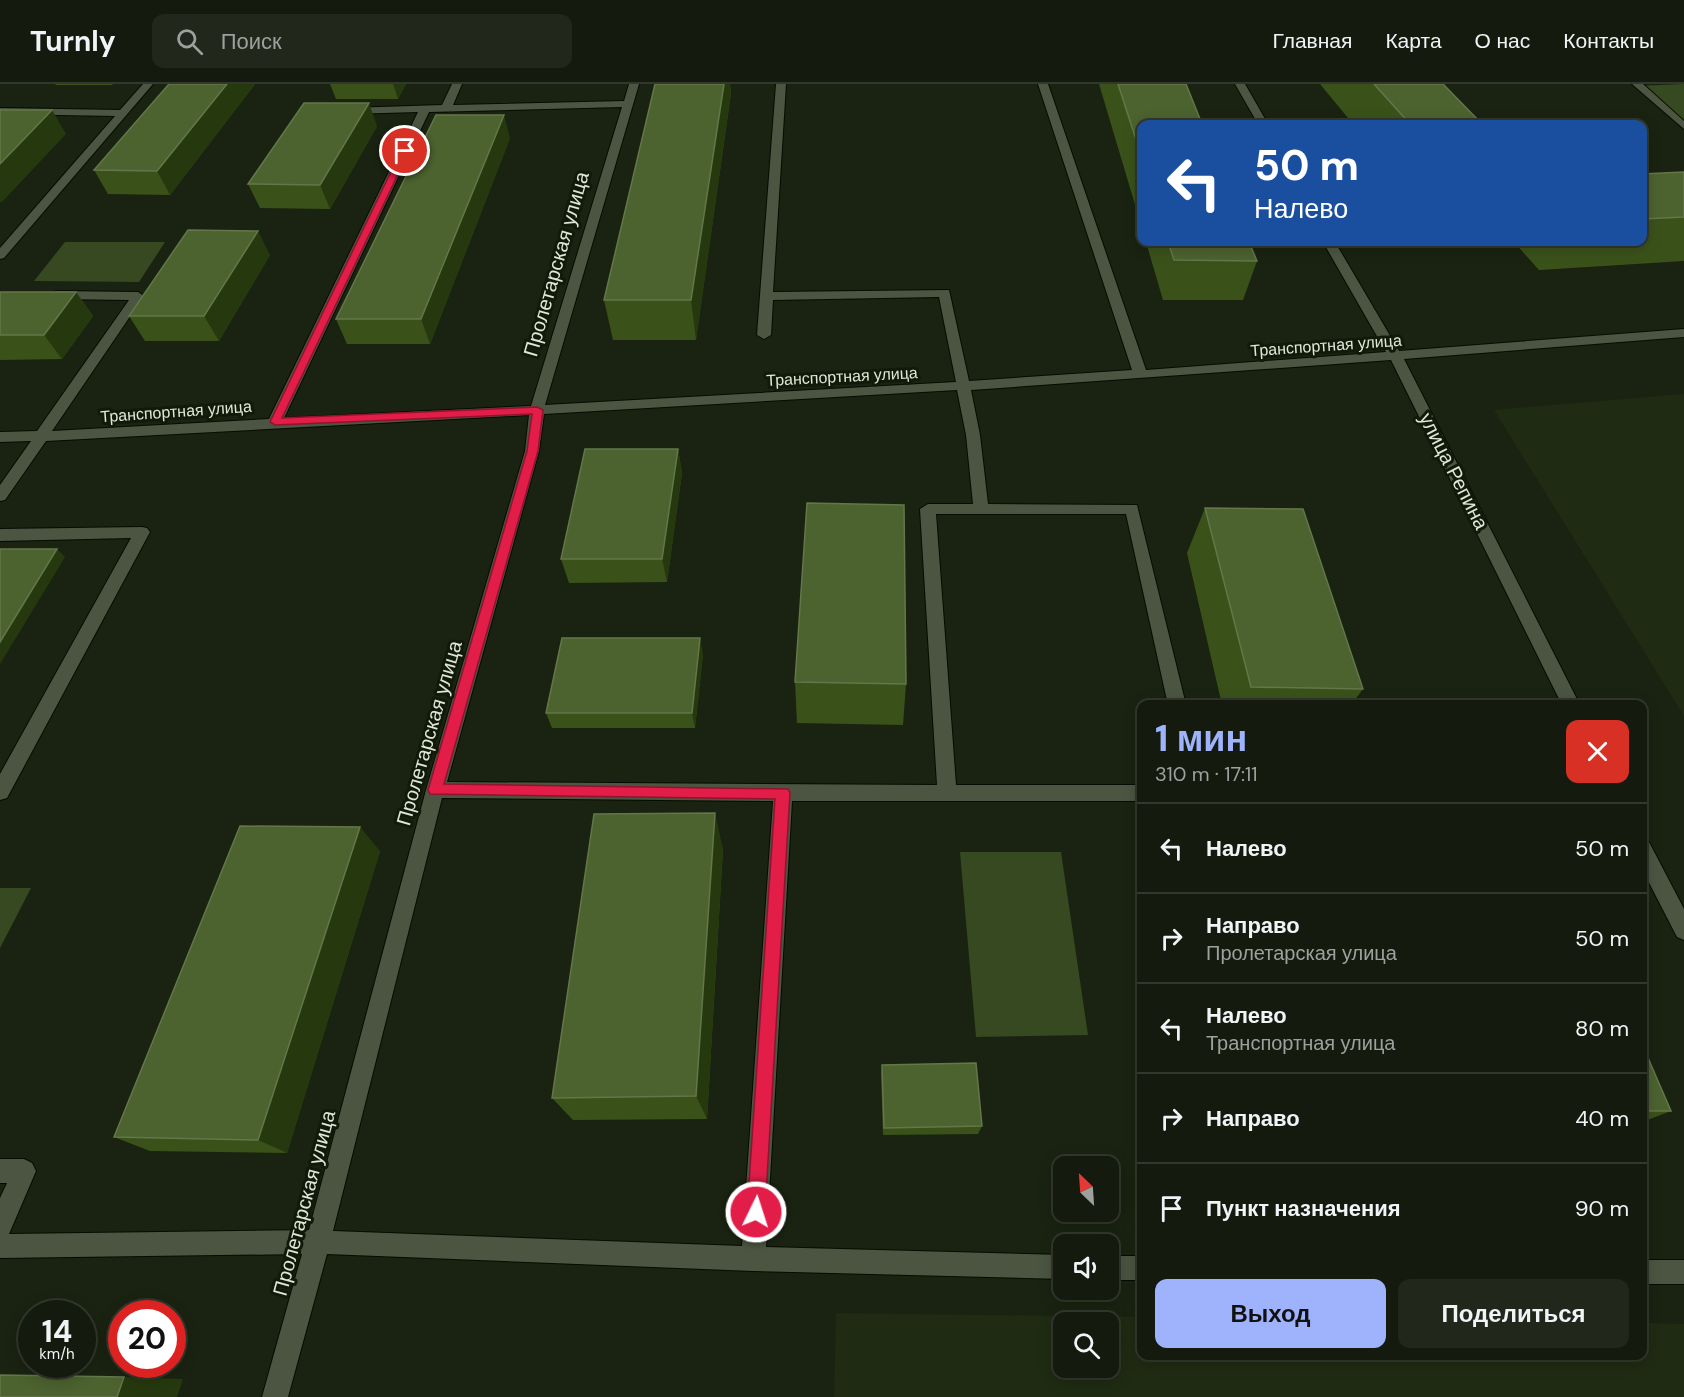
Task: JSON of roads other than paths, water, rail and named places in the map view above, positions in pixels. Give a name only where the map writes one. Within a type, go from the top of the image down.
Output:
[{"type":"street","points":[[0,255],[148,84]]},
{"type":"street","points":[[446,108],[458,84]]},
{"type":"street","name":"Пролетарская улица","points":[[275,1397],[318,1242],[435,790],[532,451],[537,410],[634,84]]},
{"type":"street","points":[[764,334],[781,84]]},
{"type":"street","points":[[1043,84],[1140,373]]},
{"type":"street","points":[[1240,84],[1261,120]]},
{"type":"street","points":[[1636,84],[1684,126]]},
{"type":"street","points":[[336,112],[627,104]]},
{"type":"street","points":[[275,422],[425,109]]},
{"type":"street","points":[[0,111],[123,113]]},
{"type":"street","name":"улица Репина","points":[[1331,246],[1380,334],[1396,357],[1568,700]]},
{"type":"street","points":[[765,296],[945,293],[973,435],[981,508]]},
{"type":"street","points":[[0,496],[138,296],[46,294]]},
{"type":"street","name":"Транспортная улица","points":[[0,437],[962,386],[1396,357],[1684,333]]},
{"type":"street","points":[[947,794],[928,508],[1132,509],[1176,700]]},
{"type":"street","points":[[0,535],[142,532],[0,792]]},
{"type":"street","points":[[435,790],[1137,793]]},
{"type":"street","points":[[753,1259],[783,793]]},
{"type":"street","points":[[1647,858],[1684,930]]},
{"type":"street","points":[[0,1171],[24,1171],[0,1226]]},
{"type":"street","points":[[0,1246],[318,1242],[753,1259],[1053,1266]]},
{"type":"street","points":[[1119,1268],[1137,1268]]},
{"type":"street","points":[[1647,1272],[1684,1272]]}]
